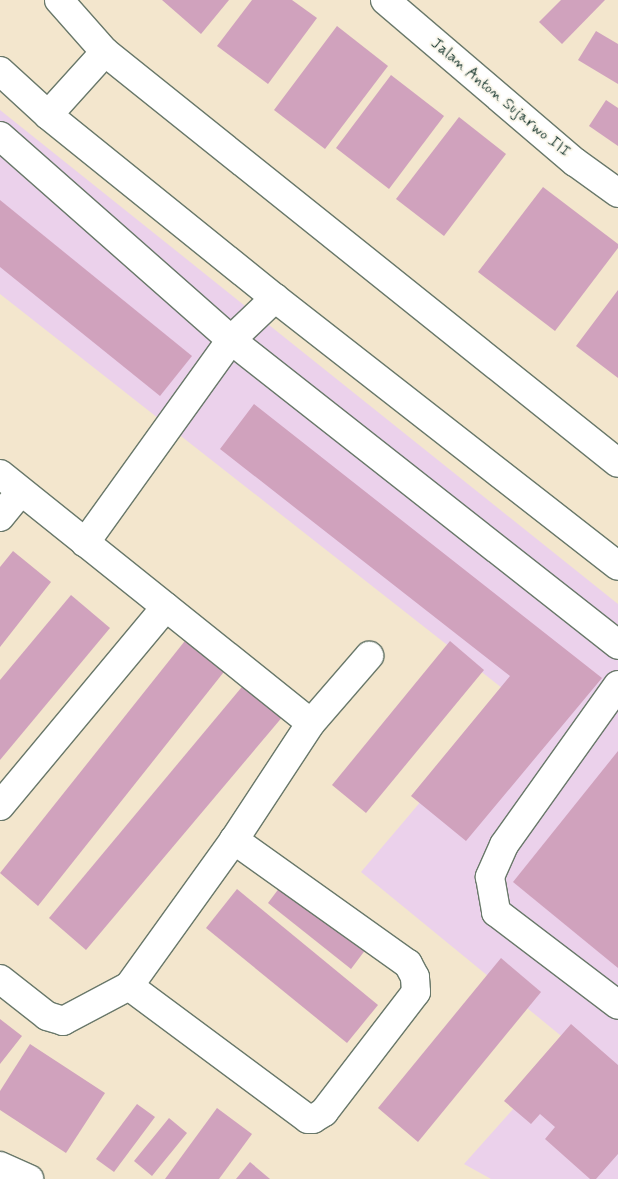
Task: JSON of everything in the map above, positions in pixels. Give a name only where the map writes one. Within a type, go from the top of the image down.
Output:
[{"type":"street","points":[[59,0],[105,52],[618,463]]},
{"type":"street","name":"Jalan Anton Sujarwo III","points":[[385,0],[575,162],[618,193]]},
{"type":"street","points":[[48,115],[105,52]]},
{"type":"street","points":[[0,71],[48,115],[275,298],[618,566]]},
{"type":"street","points":[[0,136],[231,340],[618,645]]},
{"type":"street","points":[[85,542],[231,340],[275,298]]},
{"type":"street","points":[[0,474],[311,723]]},
{"type":"street","points":[[0,517],[21,491]]},
{"type":"street","points":[[0,806],[166,607]]},
{"type":"street","points":[[0,979],[47,1016],[64,1021],[129,986],[234,840],[311,723],[369,656]]},
{"type":"street","points":[[618,685],[504,845],[490,877],[496,912],[618,1005]]},
{"type":"street","points":[[129,986],[308,1119],[313,1119],[324,1112],[416,992],[415,977],[408,964],[234,840]]},
{"type":"street","points":[[0,1166],[29,1179]]},
{"type":"shaded area","points":[[0,110],[618,604],[618,1179],[491,1179],[464,1164],[571,1044],[361,872],[511,695],[0,294]]},
{"type":"building","points":[[162,0],[229,0],[201,34]]},
{"type":"building","points":[[252,0],[292,0],[317,18],[268,84],[217,46]]},
{"type":"building","points":[[561,0],[605,0],[562,44],[539,22]]},
{"type":"building","points":[[337,26],[388,66],[325,149],[274,110]]},
{"type":"building","points":[[596,31],[618,44],[618,84],[578,60]]},
{"type":"building","points":[[391,75],[444,116],[389,189],[336,148]]},
{"type":"building","points":[[606,100],[618,108],[618,146],[589,126]]},
{"type":"building","points":[[459,117],[506,154],[444,236],[396,199]]},
{"type":"building","points":[[543,187],[618,244],[618,248],[555,331],[478,272]]},
{"type":"building","points":[[0,200],[192,356],[160,396],[0,267]]},
{"type":"building","points":[[618,290],[618,378],[576,346]]},
{"type":"building","points":[[254,404],[602,678],[466,841],[411,796],[510,676],[220,449]]},
{"type":"building","points":[[13,551],[51,582],[0,647],[0,567]]},
{"type":"building","points":[[71,595],[110,628],[0,760],[0,680]]},
{"type":"building","points":[[188,637],[227,668],[38,906],[0,873]]},
{"type":"building","points":[[450,641],[484,670],[366,813],[332,785]]},
{"type":"building","points":[[246,682],[284,715],[86,950],[49,918]]},
{"type":"building","points":[[618,751],[618,968],[513,882]]},
{"type":"building","points":[[283,883],[366,949],[351,969],[268,903]]},
{"type":"building","points":[[237,889],[378,1005],[347,1043],[206,928]]},
{"type":"building","points":[[501,958],[541,992],[418,1142],[378,1108]]},
{"type":"building","points":[[0,1019],[22,1036],[0,1064]]},
{"type":"building","points":[[571,1024],[618,1065],[618,1154],[596,1179],[590,1179],[545,1139],[555,1127],[540,1114],[531,1124],[504,1101]]},
{"type":"building","points":[[30,1044],[105,1093],[66,1153],[0,1110],[0,1091]]},
{"type":"building","points":[[137,1104],[155,1117],[114,1172],[96,1159]]},
{"type":"building","points":[[217,1108],[252,1134],[219,1179],[165,1179]]},
{"type":"building","points":[[169,1118],[187,1133],[152,1176],[134,1161]]},
{"type":"building","points":[[250,1162],[270,1179],[236,1179]]}]
